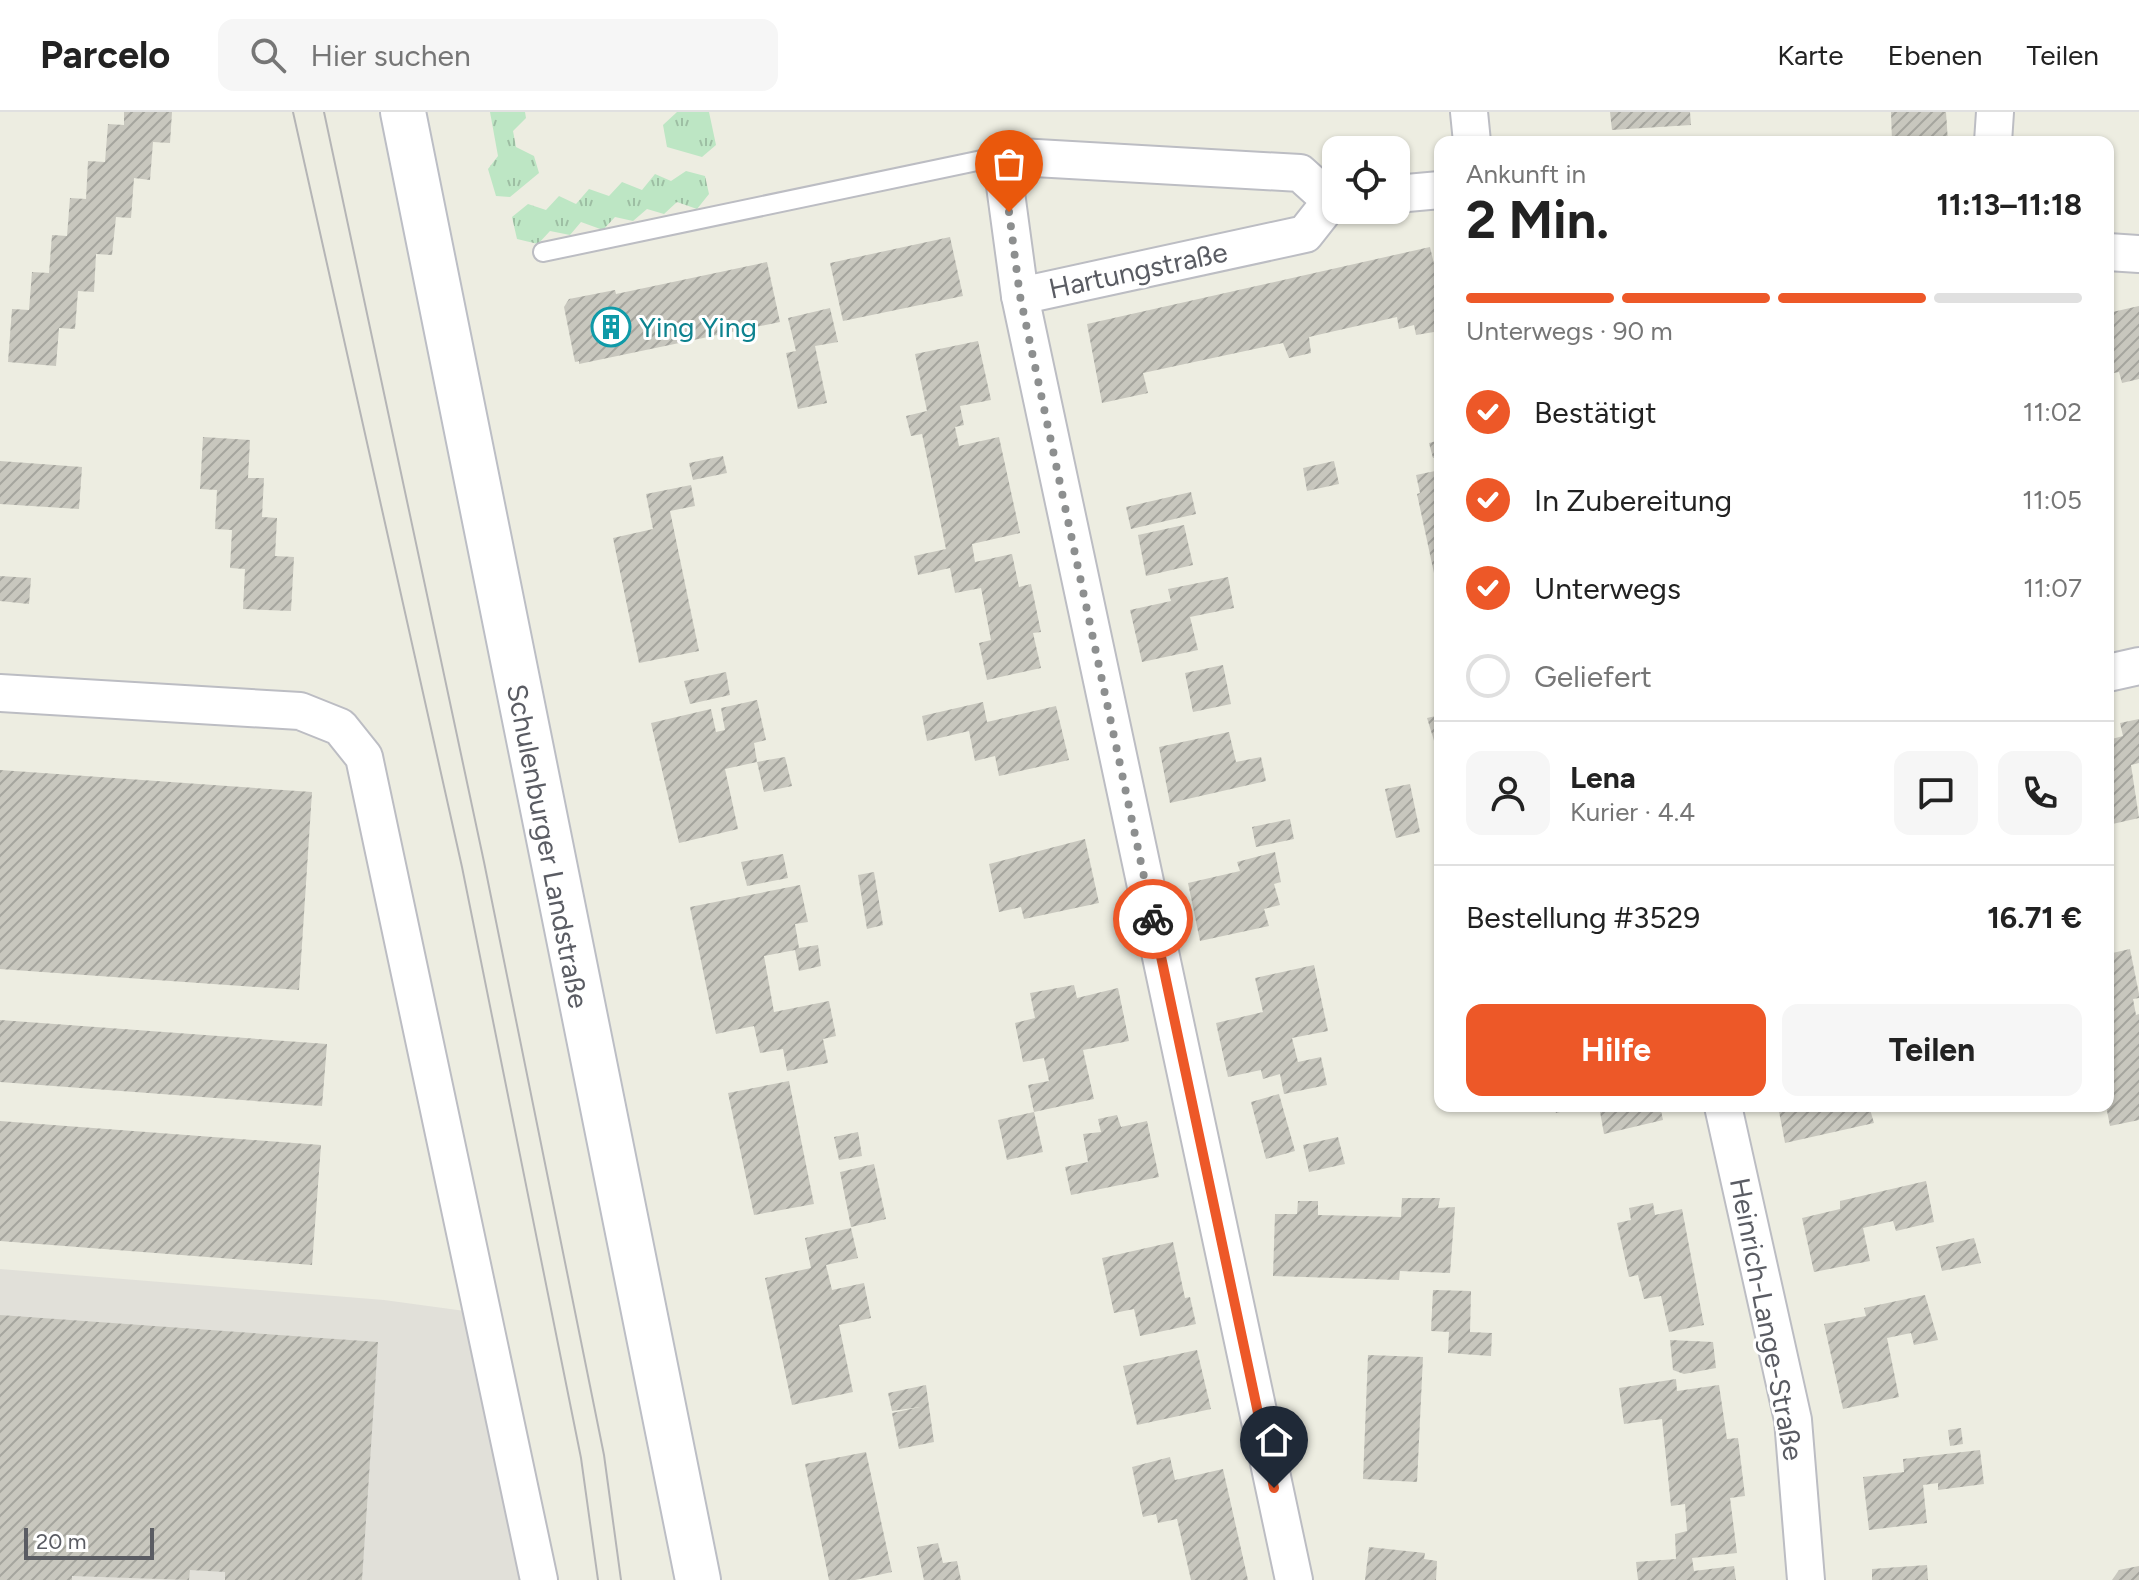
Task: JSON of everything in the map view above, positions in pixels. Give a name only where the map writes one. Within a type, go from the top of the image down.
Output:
[{"type":"main road","name":"Schulenburger Landstraße","points":[[403,112],[698,1580]]},
{"type":"street","points":[[1469,112],[1471,136]]},
{"type":"street","points":[[1993,136],[1995,112]]},
{"type":"street","name":"Hartungstraße","points":[[1322,191],[1300,173],[1001,156],[1020,296],[1305,234],[1322,213]]},
{"type":"street","points":[[1410,193],[1434,191]]},
{"type":"street","points":[[2114,252],[2139,254]]},
{"type":"street","points":[[1020,296],[1294,1580]]},
{"type":"street","points":[[2114,672],[2139,666]]},
{"type":"street","points":[[0,693],[300,711],[340,727],[364,757],[539,1580]]},
{"type":"street","name":"Heinrich-Lange-Straße","points":[[1724,1112],[1793,1420],[1806,1580]]},
{"type":"lane","name":"Hartungstraße","points":[[543,252],[1001,156]]},
{"type":"shaded area","points":[[0,1269],[384,1300],[465,1311],[521,1580],[0,1580]]},
{"type":"green space","points":[[490,112],[525,112],[526,118],[513,131],[516,147],[534,156],[539,173],[510,197],[496,196],[488,169],[498,156]]},
{"type":"green space","points":[[677,112],[709,112],[716,145],[702,157],[667,147],[663,125]]},
{"type":"green space","points":[[686,171],[705,176],[709,194],[697,209],[677,202],[664,214],[647,209],[633,221],[615,217],[603,230],[581,222],[570,235],[550,231],[538,244],[517,239],[512,217],[528,204],[546,210],[559,196],[576,204],[589,189],[609,196],[622,182],[642,190],[655,174],[671,181]]},
{"type":"building","points":[[124,112],[172,112],[170,143],[153,142],[150,180],[134,178],[131,218],[116,217],[112,255],[96,254],[94,292],[78,291],[75,329],[59,328],[56,366],[8,362],[12,309],[29,310],[32,272],[49,273],[52,235],[67,236],[70,198],[86,199],[88,161],[105,162],[108,124],[124,125]]},
{"type":"building","points":[[1610,112],[1690,112],[1691,125],[1612,130]]},
{"type":"building","points":[[1891,112],[1946,112],[1948,136],[1892,136]]},
{"type":"building","points":[[950,237],[963,296],[843,321],[830,263]]},
{"type":"building","points":[[1430,247],[1434,264],[1434,332],[1416,335],[1414,325],[1399,329],[1397,317],[1309,337],[1311,353],[1289,358],[1283,343],[1143,373],[1148,393],[1102,403],[1087,324]]},
{"type":"building","points":[[767,262],[780,322],[579,364],[579,361],[575,362],[564,307],[569,299],[615,290],[616,294]]},
{"type":"building","points":[[2139,306],[2139,379],[2122,383],[2119,372],[2114,373],[2114,312]]},
{"type":"building","points":[[830,308],[838,342],[815,346],[827,403],[798,409],[786,353],[796,351],[788,318]]},
{"type":"building","points":[[978,341],[991,400],[960,406],[964,425],[955,427],[959,446],[999,437],[1020,533],[972,544],[975,562],[1012,554],[1019,587],[1031,584],[1041,632],[1033,633],[1041,668],[987,680],[979,643],[991,640],[981,588],[955,593],[950,568],[918,575],[914,556],[946,549],[922,434],[911,436],[906,416],[927,411],[915,354]]},
{"type":"building","points":[[203,437],[250,440],[248,478],[264,478],[262,517],[277,518],[275,556],[294,557],[291,611],[243,609],[245,569],[230,568],[232,530],[215,529],[217,490],[200,489]]},
{"type":"building","points":[[1434,442],[1434,458],[1433,458],[1429,443]]},
{"type":"building","points":[[723,456],[727,473],[693,480],[689,463]]},
{"type":"building","points":[[0,461],[82,467],[79,509],[0,504]]},
{"type":"building","points":[[1334,461],[1339,484],[1307,491],[1303,468]]},
{"type":"building","points":[[1434,471],[1434,573],[1417,494],[1420,493],[1416,475]]},
{"type":"building","points":[[691,485],[695,506],[670,511],[699,651],[639,663],[613,538],[653,529],[646,494]]},
{"type":"building","points":[[1191,492],[1196,514],[1131,529],[1126,507]]},
{"type":"building","points":[[1184,525],[1193,565],[1146,576],[1138,535]]},
{"type":"building","points":[[0,576],[31,578],[29,604],[0,601]]},
{"type":"building","points":[[1228,577],[1234,608],[1190,617],[1198,650],[1142,662],[1130,610],[1171,601],[1168,589]]},
{"type":"building","points":[[1223,665],[1231,704],[1193,712],[1185,673]]},
{"type":"building","points":[[726,672],[730,695],[690,704],[684,681]]},
{"type":"building","points":[[757,700],[766,740],[754,743],[757,762],[725,769],[738,829],[679,843],[651,723],[711,709],[716,732],[725,730],[721,708]]},
{"type":"building","points":[[983,702],[987,722],[1056,706],[1069,760],[999,776],[995,756],[975,761],[969,731],[927,741],[922,716]]},
{"type":"building","points":[[1434,716],[1434,741],[1427,718]]},
{"type":"building","points":[[2139,719],[2139,763],[2131,765],[2139,818],[2114,824],[2114,738],[2123,736],[2120,723]]},
{"type":"building","points":[[1229,732],[1236,762],[1261,757],[1266,781],[1170,803],[1159,747]]},
{"type":"building","points":[[785,757],[792,786],[764,792],[757,762]]},
{"type":"building","points":[[0,770],[312,792],[299,990],[0,969]]},
{"type":"building","points":[[1410,784],[1420,832],[1396,838],[1385,789]]},
{"type":"building","points":[[1290,819],[1294,839],[1256,847],[1252,827]]},
{"type":"building","points":[[1085,839],[1099,903],[1024,919],[1021,907],[999,912],[989,864]]},
{"type":"building","points":[[1275,852],[1281,882],[1274,884],[1280,905],[1264,909],[1269,926],[1200,941],[1188,883],[1240,871],[1237,862]]},
{"type":"building","points":[[783,854],[788,878],[747,886],[741,862]]},
{"type":"building","points":[[874,872],[883,925],[867,929],[858,875]]},
{"type":"building","points":[[800,885],[808,922],[795,924],[799,948],[818,945],[821,966],[799,971],[795,950],[764,956],[774,1012],[829,1001],[836,1036],[823,1039],[828,1063],[787,1071],[783,1049],[760,1053],[754,1026],[716,1034],[690,907]]},
{"type":"building","points":[[2130,949],[2139,994],[2139,998],[2133,999],[2136,1015],[2139,1014],[2139,1120],[2110,1126],[2107,1112],[2114,1112],[2114,953]]},
{"type":"building","points":[[1314,965],[1328,1031],[1292,1038],[1298,1062],[1321,1057],[1327,1085],[1284,1094],[1280,1074],[1263,1079],[1261,1070],[1228,1077],[1216,1023],[1263,1012],[1255,978]]},
{"type":"building","points":[[1074,985],[1077,998],[1118,988],[1129,1041],[1083,1050],[1094,1099],[1034,1112],[1028,1085],[1049,1081],[1044,1058],[1023,1062],[1015,1023],[1035,1018],[1030,993]]},
{"type":"building","points":[[0,1020],[327,1044],[322,1106],[0,1082]]},
{"type":"building","points":[[789,1081],[814,1204],[754,1215],[728,1093]]},
{"type":"building","points":[[1279,1094],[1295,1151],[1266,1159],[1251,1102]]},
{"type":"building","points":[[1034,1112],[1043,1152],[1007,1160],[998,1120]]},
{"type":"building","points":[[1600,1112],[1661,1112],[1663,1120],[1604,1134]]},
{"type":"building","points":[[1779,1112],[1871,1112],[1874,1123],[1785,1143]]},
{"type":"building","points":[[1117,1115],[1121,1127],[1147,1121],[1159,1177],[1071,1195],[1065,1167],[1088,1162],[1083,1134],[1101,1132],[1098,1119]]},
{"type":"building","points":[[0,1121],[321,1145],[312,1265],[0,1241]]},
{"type":"building","points":[[858,1132],[862,1156],[839,1160],[834,1137]]},
{"type":"building","points":[[1338,1137],[1345,1164],[1309,1172],[1303,1145]]},
{"type":"building","points":[[874,1164],[886,1219],[851,1227],[840,1172]]},
{"type":"building","points":[[1926,1181],[1934,1222],[1896,1231],[1893,1221],[1863,1228],[1870,1261],[1814,1272],[1802,1218],[1840,1209],[1840,1201]]},
{"type":"building","points":[[1402,1198],[1440,1198],[1438,1208],[1455,1207],[1450,1273],[1400,1271],[1399,1280],[1273,1276],[1275,1214],[1297,1214],[1298,1201],[1318,1201],[1318,1215],[1401,1217]]},
{"type":"building","points":[[1653,1203],[1655,1215],[1682,1209],[1704,1325],[1669,1332],[1661,1296],[1644,1299],[1638,1275],[1629,1277],[1617,1223],[1631,1220],[1629,1208]]},
{"type":"building","points":[[851,1228],[858,1258],[826,1265],[832,1290],[864,1283],[871,1318],[839,1325],[853,1392],[792,1405],[765,1278],[811,1268],[805,1238]]},
{"type":"building","points":[[1974,1238],[1981,1263],[1942,1271],[1936,1247]]},
{"type":"building","points":[[1173,1242],[1185,1298],[1190,1297],[1196,1324],[1140,1336],[1134,1309],[1114,1313],[1102,1258]]},
{"type":"building","points":[[1433,1290],[1471,1291],[1470,1332],[1492,1333],[1491,1356],[1448,1353],[1449,1332],[1431,1331]]},
{"type":"building","points":[[1925,1295],[1938,1340],[1914,1345],[1911,1333],[1887,1338],[1899,1397],[1843,1409],[1824,1324],[1866,1316],[1864,1308]]},
{"type":"building","points":[[0,1315],[378,1342],[362,1580],[225,1580],[225,1572],[190,1570],[189,1580],[72,1576],[72,1580],[0,1580]]},
{"type":"building","points":[[1670,1340],[1713,1342],[1716,1368],[1684,1374],[1673,1370]]},
{"type":"building","points":[[1197,1350],[1211,1409],[1137,1425],[1123,1366]]},
{"type":"building","points":[[1368,1355],[1423,1357],[1417,1482],[1363,1479]]},
{"type":"building","points":[[1676,1379],[1677,1391],[1719,1385],[1727,1439],[1738,1438],[1745,1496],[1730,1498],[1737,1553],[1692,1558],[1694,1571],[1734,1566],[1736,1580],[1638,1580],[1636,1562],[1676,1559],[1675,1534],[1687,1531],[1685,1504],[1671,1506],[1662,1419],[1624,1424],[1619,1388]]},
{"type":"building","points":[[926,1385],[934,1442],[899,1449],[892,1413],[920,1407],[892,1411],[888,1393]]},
{"type":"building","points":[[1961,1428],[1963,1444],[1950,1446],[1948,1430]]},
{"type":"building","points":[[1980,1450],[1984,1484],[1938,1490],[1938,1483],[1923,1485],[1927,1523],[1869,1530],[1863,1477],[1904,1472],[1903,1459]]},
{"type":"building","points":[[866,1452],[892,1572],[855,1580],[829,1580],[805,1464]]},
{"type":"building","points":[[1170,1457],[1175,1480],[1223,1469],[1248,1580],[1191,1580],[1177,1519],[1158,1523],[1156,1514],[1143,1517],[1132,1467]]},
{"type":"building","points":[[938,1543],[943,1563],[957,1561],[961,1580],[924,1580],[917,1547]]},
{"type":"building","points":[[1369,1547],[1425,1553],[1424,1559],[1437,1561],[1436,1580],[1365,1580]]},
{"type":"building","points":[[1927,1565],[1928,1580],[1872,1580],[1872,1569]]},
{"type":"building","points":[[2139,1566],[2139,1580],[2112,1580],[2119,1570]]},
{"type":"tram line","points":[[293,112],[462,867],[581,1458],[598,1580]]},
{"type":"tram line","points":[[324,112],[484,862],[604,1455],[621,1580]]},
{"type":"way so far","points":[[1009,212],[1020,296],[1153,919]]},
{"type":"place","name":"Ying Ying","points":[[611,327]]},
{"type":"route","points":[[1153,919],[1274,1488]]}]
